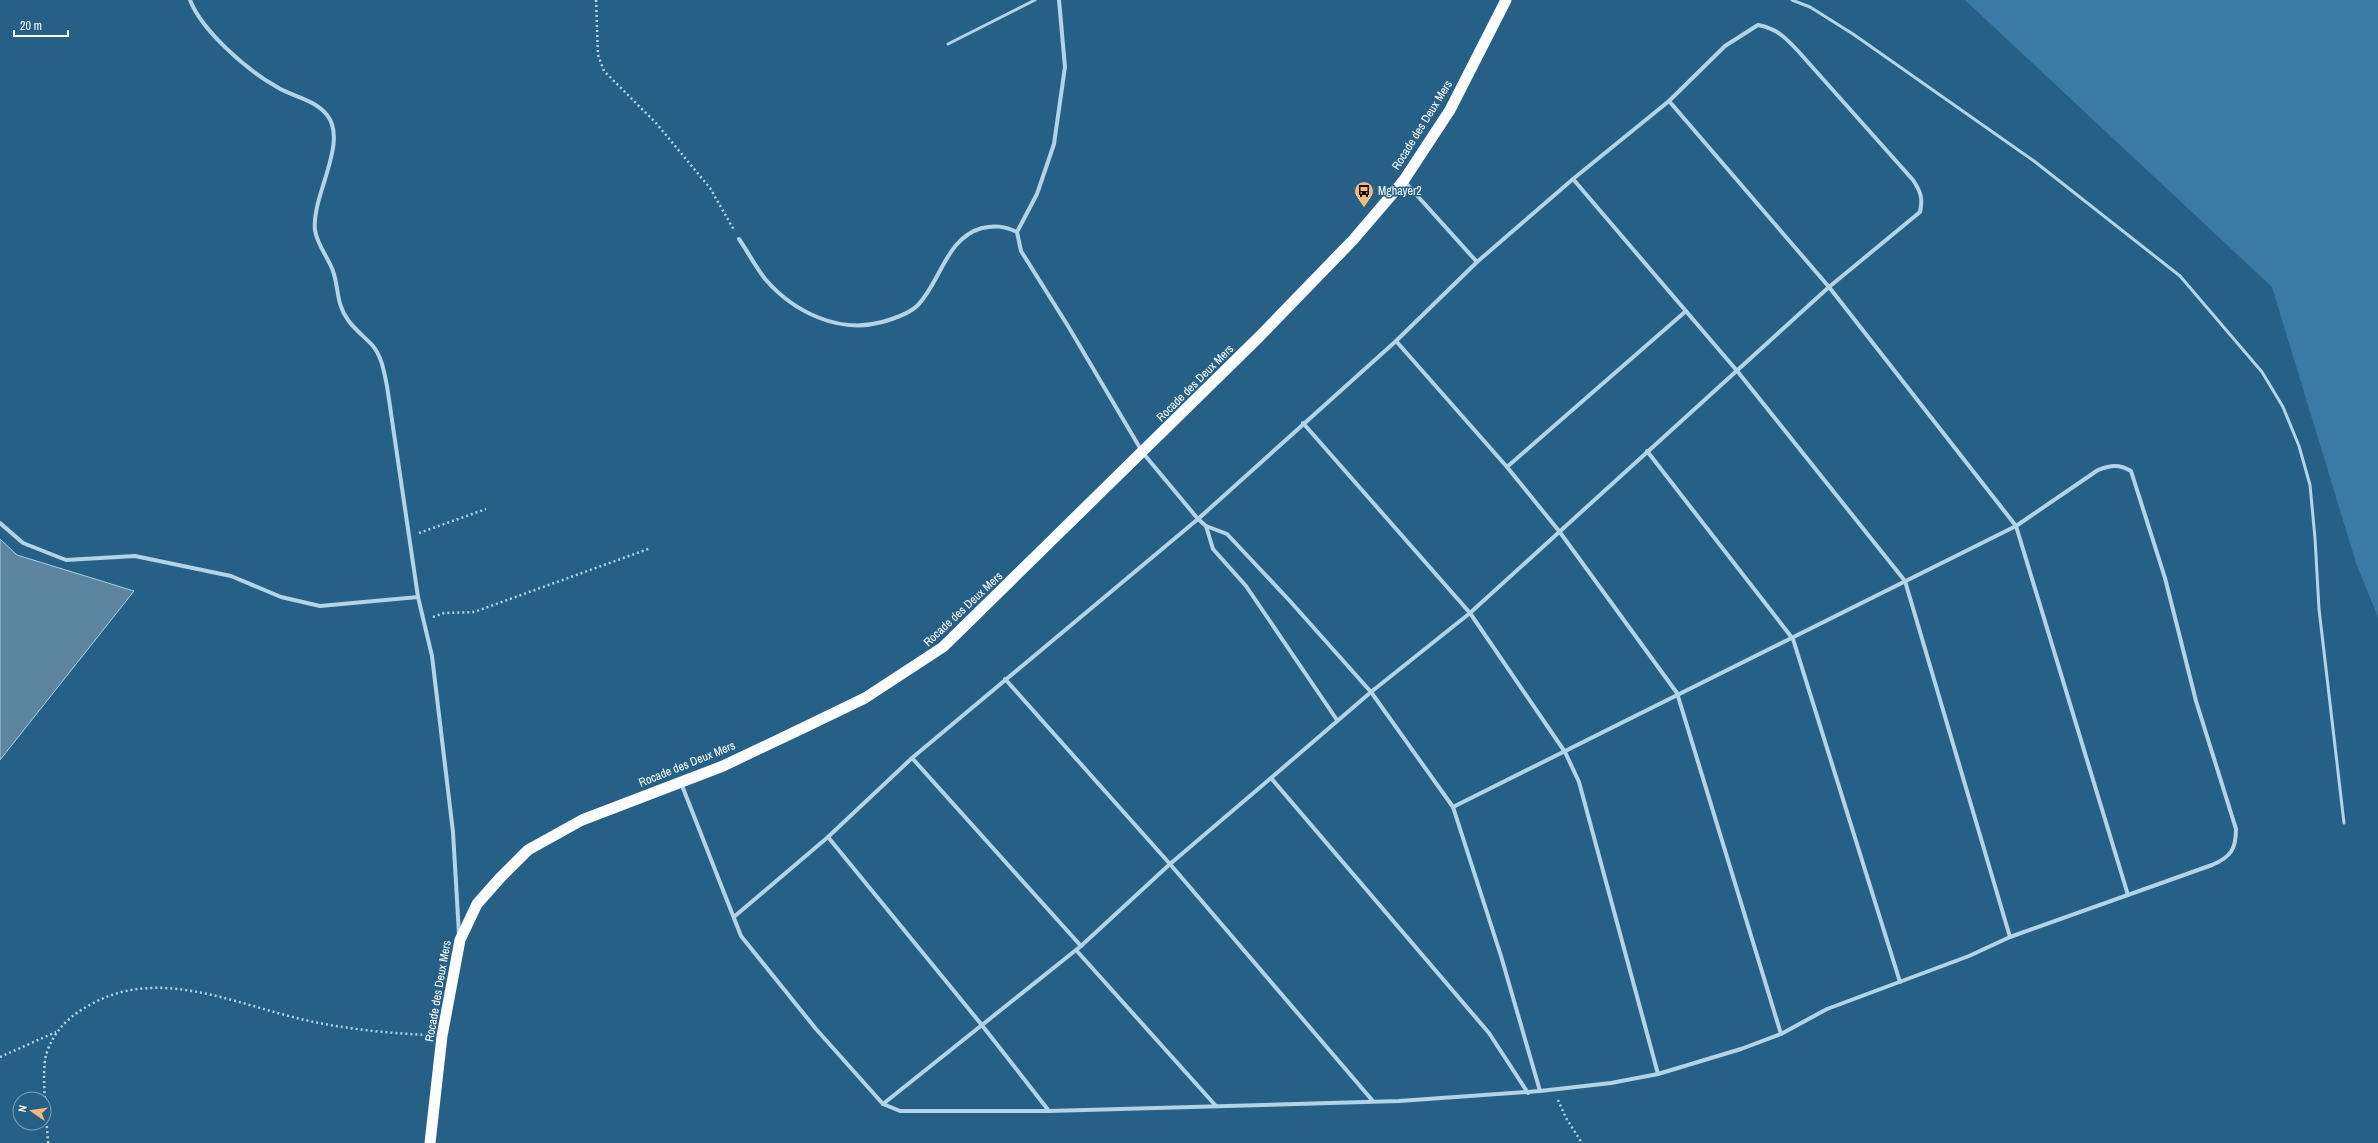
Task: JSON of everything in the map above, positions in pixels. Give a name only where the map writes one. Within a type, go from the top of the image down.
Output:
[{"type":"highway","name":"Rocade des Deux Mers","points":[[430,1143],[442,1036],[460,940],[477,904],[528,850],[582,820],[680,781],[723,766],[865,698],[943,647],[1143,453],[1353,240],[1404,180],[1450,110],[1506,0]]},
{"type":"street","points":[[190,0],[212,33],[248,68],[277,88],[317,106],[332,124],[334,140],[316,210],[315,229],[320,246],[334,273],[340,307],[348,320],[373,346],[381,361],[393,420],[418,596],[425,620],[432,656],[453,832],[460,940]]},
{"type":"street","points":[[1059,0],[1065,67],[1054,144],[1037,194],[1017,232],[1021,251],[1068,326],[1143,453],[1198,519],[1206,526],[1227,534],[1289,600],[1371,692],[1453,807],[1501,956],[1540,1091]]},
{"type":"street","points":[[735,916],[828,837],[912,758],[1198,519],[1396,341],[1477,262],[1573,179],[1669,101],[1725,46],[1758,25],[1770,27],[1782,35],[1913,180],[1920,192],[1922,202],[1920,212],[1829,287],[1738,372],[1647,451],[1470,613],[1337,720],[1170,864],[1081,946],[981,1024],[884,1104]]},
{"type":"street","points":[[1669,101],[1829,287],[2016,526],[2128,895]]},
{"type":"street","points":[[1573,179],[1738,372],[1905,581],[2010,937]]},
{"type":"street","points":[[1404,180],[1477,262]]},
{"type":"street","points":[[740,239],[766,280],[792,303],[813,317],[842,324],[869,326],[889,320],[917,306],[929,291],[950,252],[961,238],[974,230],[990,226],[1004,226],[1017,232]]},
{"type":"street","points":[[1507,467],[1686,311]]},
{"type":"street","points":[[1396,341],[1507,467],[1559,531],[1678,694],[1781,1034]]},
{"type":"street","points":[[1303,423],[1470,613],[1565,752],[1579,782],[1658,1074]]},
{"type":"street","points":[[1647,451],[1793,639],[1900,982]]},
{"type":"street","points":[[680,781],[735,916],[741,936],[839,1056],[884,1104],[900,1111],[1049,1111],[1372,1100],[1399,1101],[1528,1093],[1658,1074],[1741,1049],[1781,1034],[1827,1009],[1969,956],[2010,937],[2223,860],[2233,853],[2236,843],[2236,829],[2196,701],[2165,578],[2147,515],[2131,471],[2124,466],[2111,465],[2098,470],[2016,526],[1793,639],[1678,694],[1453,807]]},
{"type":"street","points":[[0,523],[23,543],[66,560],[135,556],[231,576],[281,597],[320,606],[418,596]]},
{"type":"street","points":[[1206,526],[1213,549],[1246,586],[1337,720]]},
{"type":"street","points":[[1005,679],[1170,864],[1372,1100]]},
{"type":"street","points":[[912,758],[1081,946]]},
{"type":"street","points":[[1271,778],[1489,1033],[1528,1093]]},
{"type":"street","points":[[828,837],[981,1024],[1049,1111]]},
{"type":"street","points":[[1076,950],[1216,1106]]},
{"type":"lane","points":[[948,44],[1035,0]]},
{"type":"lane","points":[[1792,0],[1810,7],[1853,34],[2034,161],[2175,271],[2262,372],[2283,407],[2299,446],[2310,485],[2316,538],[2319,609],[2344,823]]},
{"type":"path","points":[[596,0],[598,55],[604,71],[656,124],[710,188],[740,239]]},
{"type":"path","points":[[409,537],[486,509]]},
{"type":"path","points":[[425,620],[444,613],[474,612],[651,548]]},
{"type":"path","points":[[48,1143],[46,1056],[56,1032],[73,1014],[102,997],[140,987],[194,990],[304,1020],[356,1030],[442,1036]]},
{"type":"path","points":[[0,1057],[56,1032]]},
{"type":"path","points":[[1553,1090],[1566,1118],[1582,1143]]},
{"type":"shaded area","points":[[1965,0],[2378,0],[2378,617],[2357,566],[2272,287]]},
{"type":"shaded area","points":[[0,539],[17,555],[134,591],[0,760]]},
{"type":"place","name":"Mghayer2","points":[[1364,208]]}]
